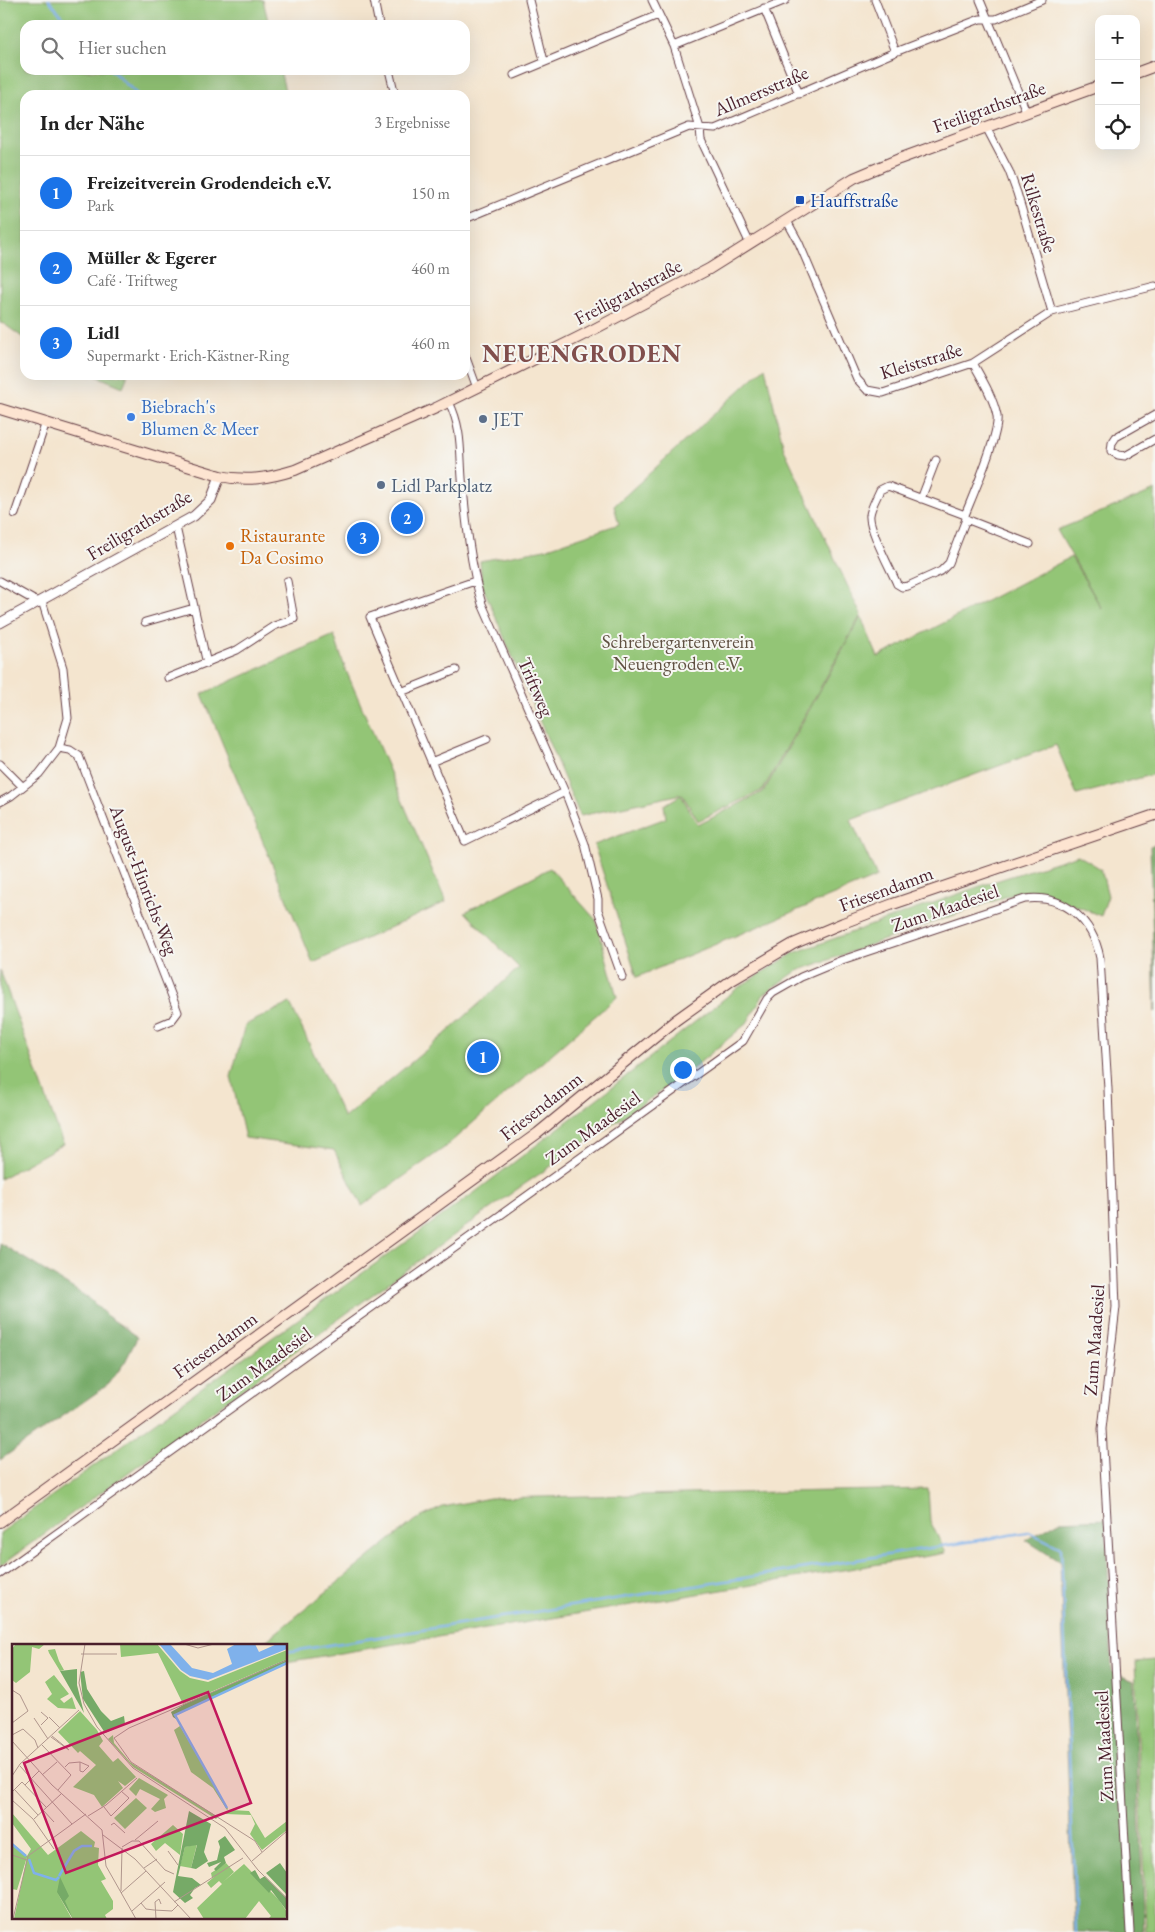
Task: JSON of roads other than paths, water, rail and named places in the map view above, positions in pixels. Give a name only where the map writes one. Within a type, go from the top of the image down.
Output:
[{"type":"main road","points":[[1140,72],[1155,66]]},
{"type":"main road","name":"Freiligrathstraße","points":[[220,476],[243,480],[258,479],[295,470],[449,402],[709,269],[854,178],[1095,87]]},
{"type":"main road","points":[[0,409],[220,476]]},
{"type":"main road","name":"Friesendamm","points":[[0,1522],[538,1133],[676,1020],[732,980],[793,944],[843,923],[893,904],[1155,815]]},
{"type":"street","points":[[374,0],[379,20]]},
{"type":"street","points":[[529,0],[544,61]]},
{"type":"street","points":[[652,0],[674,46],[700,128],[701,140],[750,244]]},
{"type":"street","points":[[674,46],[786,0]]},
{"type":"street","points":[[875,0],[895,52]]},
{"type":"street","points":[[980,0],[1026,112]]},
{"type":"street","name":"Allmersstraße","points":[[470,218],[689,127],[715,129],[895,52],[980,19],[996,19],[1042,0]]},
{"type":"street","points":[[764,8],[799,94]]},
{"type":"street","points":[[514,75],[658,14]]},
{"type":"street","points":[[390,75],[394,90]]},
{"type":"street","name":"Rilkestraße","points":[[986,127],[1009,171],[1017,193],[1052,312]]},
{"type":"street","name":"Kleiststraße","points":[[787,221],[799,244],[857,379],[867,390],[883,393],[973,363],[1020,335],[1052,312],[1155,286]]},
{"type":"street","points":[[973,363],[993,403],[997,418],[996,433],[966,517],[949,563],[941,571],[902,587],[897,584],[870,523],[870,515],[880,490],[888,486],[966,517],[1030,544]]},
{"type":"street","points":[[470,369],[477,388]]},
{"type":"street","name":"Triftweg","points":[[449,402],[459,428],[462,479],[476,581],[486,612],[585,844],[598,898],[598,910],[622,977]]},
{"type":"street","points":[[1155,415],[1116,437],[1112,443],[1111,450],[1118,455],[1125,456],[1155,439]]},
{"type":"street","points":[[15,514],[46,422]]},
{"type":"street","points":[[921,499],[936,460]]},
{"type":"street","name":"Freiligrathstraße","points":[[0,623],[176,527],[204,508],[211,500],[220,476]]},
{"type":"street","points":[[176,527],[206,664]]},
{"type":"street","points":[[0,581],[41,602],[63,668],[68,718],[59,748],[39,774],[0,802]]},
{"type":"street","points":[[168,678],[237,650],[274,626],[294,619],[286,581]]},
{"type":"street","points":[[476,581],[370,617],[401,692],[465,841],[564,792]]},
{"type":"street","points":[[146,622],[194,608]]},
{"type":"street","points":[[401,692],[456,670]]},
{"type":"street","points":[[431,762],[487,739]]},
{"type":"street","name":"August-Hinrichs-Weg","points":[[59,748],[70,750],[79,756],[178,1012],[172,1020],[158,1026]]},
{"type":"street","points":[[0,764],[22,786]]},
{"type":"street","name":"Zum Maadesiel","points":[[0,1574],[743,1041],[761,1008],[773,993],[802,977],[842,960],[1025,899],[1037,897],[1058,903],[1079,915],[1088,925],[1095,938],[1100,958],[1108,1089],[1116,1307],[1102,1429],[1130,1932]]},
{"type":"waterway","points":[[49,0],[65,20]]},
{"type":"waterway","points":[[116,75],[133,90]]},
{"type":"waterway","points":[[288,1652],[1029,1532],[1061,1548],[1076,1932]]},
{"type":"place","name":"Hauffstraße","points":[[800,200]]},
{"type":"place","name":"Biebrach's Blumen & Meer","points":[[131,417]]},
{"type":"place","name":"JET","points":[[483,419]]},
{"type":"place","name":"Lidl Parkplatz","points":[[381,485]]},
{"type":"place","name":"Müller & Egerer","points":[[407,518]]},
{"type":"place","name":"Lidl","points":[[363,538]]},
{"type":"place","name":"Ristaurante Da Cosimo","points":[[230,546]]},
{"type":"place","name":"Freizeitverein Grodendeich e.V.","points":[[483,1057]]},
{"type":"district","name":"NEUENGRODEN","points":[[582,353]]},
{"type":"park label","name":"Schrebergartenverein Neuengroden e.V.","points":[[678,652]]}]
